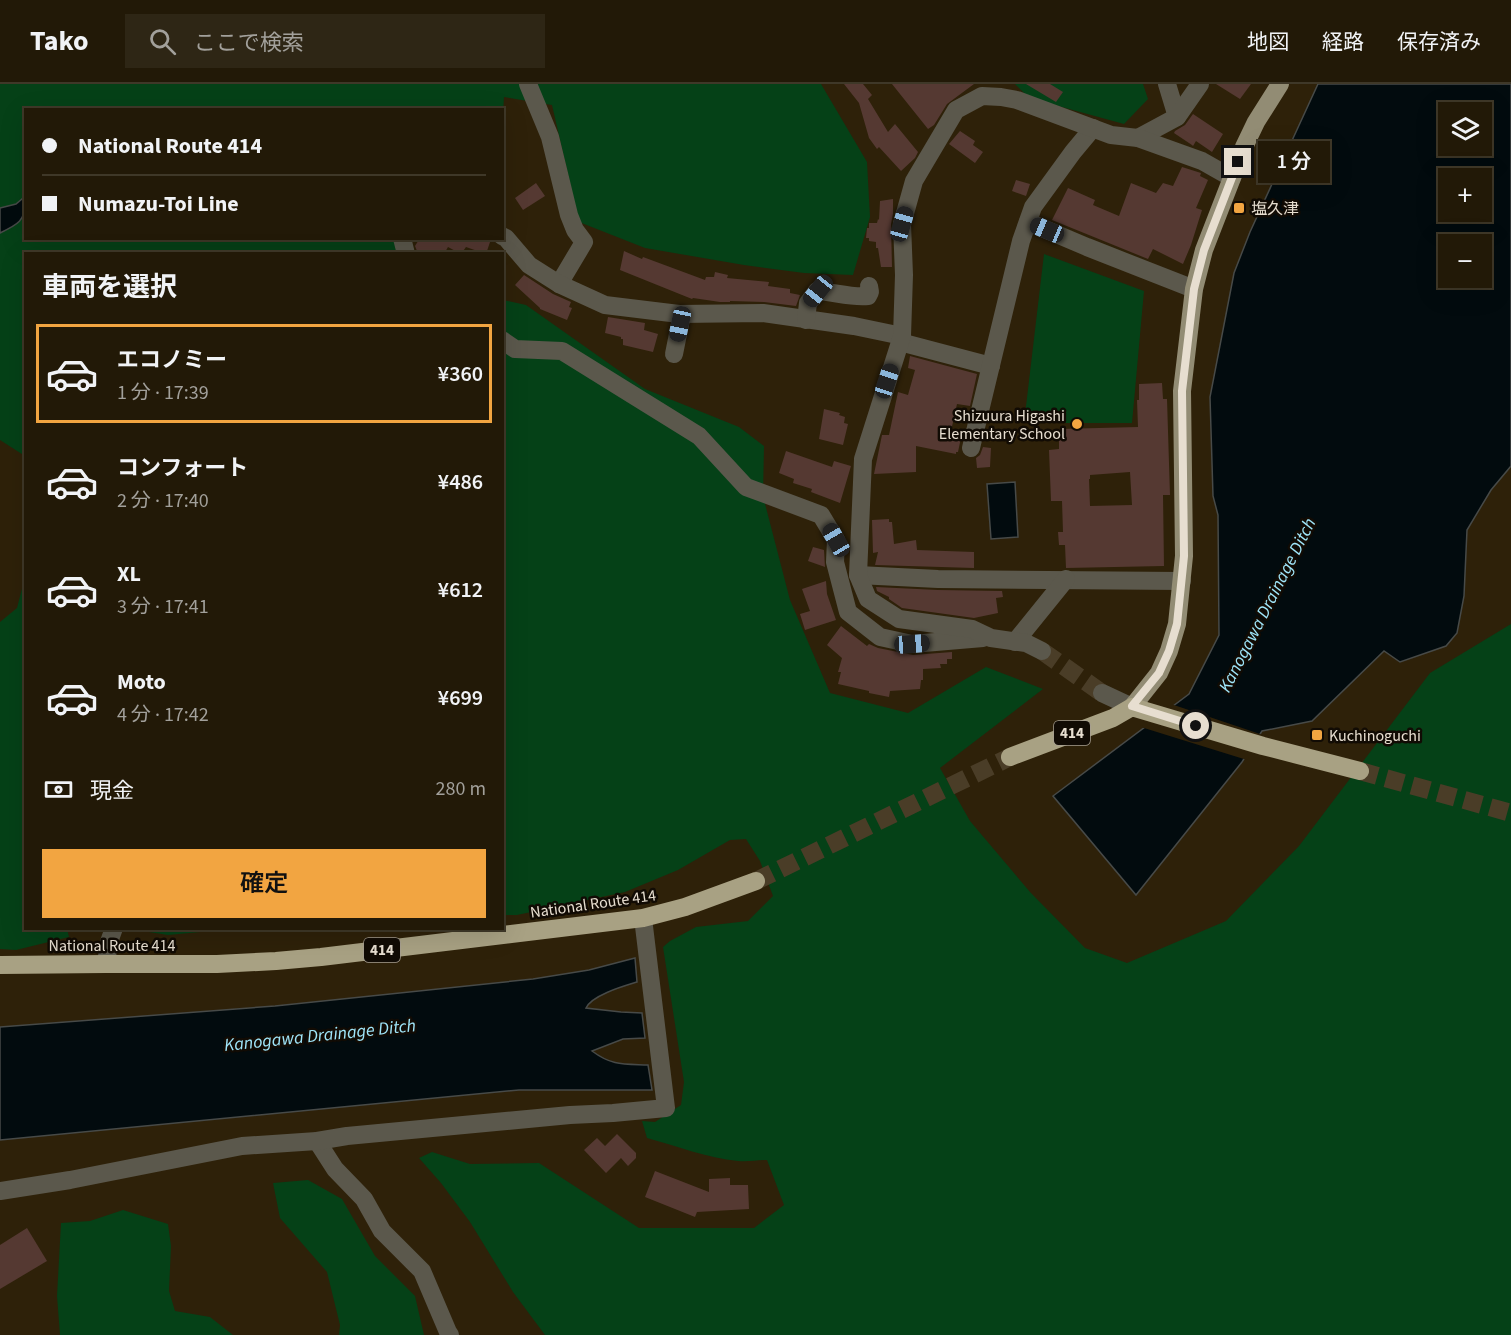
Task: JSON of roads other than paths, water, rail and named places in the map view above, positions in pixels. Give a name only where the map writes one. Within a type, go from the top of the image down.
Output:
[{"type":"highway","points":[[1132,706],[1263,746],[1360,771]]},
{"type":"highway","name":"414","points":[[1010,757],[1113,718],[1132,706]]},
{"type":"highway","name":"National Route 414","points":[[0,965],[217,964],[321,957],[643,918],[685,907],[756,881]]},
{"type":"main road","points":[[1132,706],[1159,673],[1169,651],[1177,624],[1184,556],[1182,391],[1194,289],[1204,250],[1244,147],[1256,122],[1280,84]]},
{"type":"street","points":[[1167,84],[1177,117]]},
{"type":"street","points":[[1138,138],[1177,117],[1200,84]]},
{"type":"street","points":[[525,89],[550,136],[570,215],[575,230],[584,242],[559,284]]},
{"type":"street","points":[[991,638],[972,629],[899,619],[868,599],[858,575],[863,459],[901,339],[904,275],[902,224],[914,181],[956,110],[982,96],[1017,100],[1111,135],[1138,138],[1202,161],[1232,178]]},
{"type":"street","points":[[971,448],[1021,240],[1033,207],[1093,128]]},
{"type":"street","points":[[1028,222],[1087,248],[1194,289]]},
{"type":"street","points":[[504,237],[530,265],[559,284],[605,305],[682,314],[763,314],[854,326],[991,366]]},
{"type":"street","points":[[806,320],[808,303],[818,291],[868,297],[869,286]]},
{"type":"street","points":[[674,354],[682,314]]},
{"type":"street","points":[[504,341],[515,349],[562,351],[699,436],[746,487],[821,515],[836,540],[836,562],[848,612],[880,637],[912,644],[991,638],[1026,643],[1042,651]]},
{"type":"street","points":[[858,575],[938,579],[1182,581]]},
{"type":"street","points":[[1015,642],[1066,579]]},
{"type":"street","points":[[1102,693],[1132,706]]},
{"type":"street","points":[[0,1191],[70,1180],[242,1146],[666,1108],[643,918]]},
{"type":"street","points":[[106,964],[113,930]]},
{"type":"street","points":[[317,1140],[335,1169],[364,1199],[382,1231],[422,1271],[450,1335]]},
{"type":"water","name":"Kanogawa Drainage Ditch","points":[[1318,84],[1511,84],[1511,466],[1491,490],[1467,530],[1464,596],[1457,633],[1446,646],[1400,662],[1384,651],[1312,721],[1262,731],[1242,762],[1136,895],[1053,796],[1189,694],[1219,635],[1218,515],[1213,496],[1210,397],[1234,273],[1250,232]]},
{"type":"water","points":[[22,199],[24,200],[22,218],[16,225],[0,233],[0,208],[16,204]]},
{"type":"water","points":[[1015,482],[1018,537],[991,539],[987,484]]},
{"type":"water","name":"Kanogawa Drainage Ditch","points":[[635,958],[637,982],[601,995],[589,1003],[586,1008],[642,1013],[645,1038],[623,1039],[592,1051],[612,1062],[648,1065],[652,1090],[519,1090],[0,1140],[0,1027],[275,1006],[533,979],[589,970]]},
{"type":"tunnel","points":[[1042,651],[1102,693]]},
{"type":"tunnel","points":[[756,881],[1010,757]]},
{"type":"tunnel","points":[[1360,771],[1511,813]]},
{"type":"place","name":"塩久津","points":[[1239,208]]},
{"type":"place","name":"Shizuura Higashi Elementary School","points":[[1077,424]]},
{"type":"place","name":"Kuchinoguchi","points":[[1317,735]]}]
